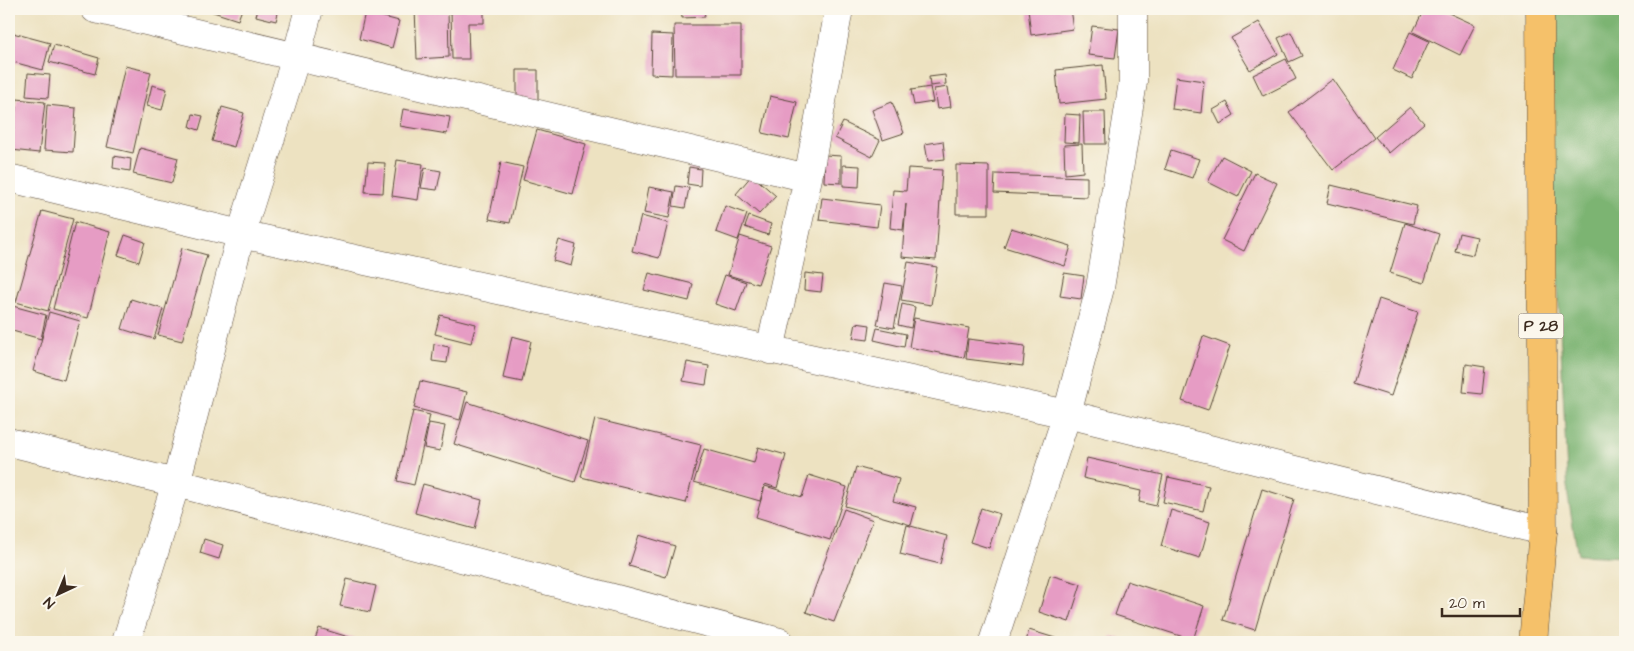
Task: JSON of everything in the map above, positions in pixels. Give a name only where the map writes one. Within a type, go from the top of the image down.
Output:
[{"type":"main road","name":"P 28","points":[[1533,642],[1543,531],[1540,9]]},
{"type":"street","points":[[95,9],[808,178]]},
{"type":"street","points":[[126,642],[176,483],[241,234],[309,9]]},
{"type":"street","points":[[770,350],[808,178],[838,9]]},
{"type":"street","points":[[994,642],[1067,414],[1100,288],[1132,82],[1133,9]]},
{"type":"street","points":[[9,178],[241,234],[1067,414],[1543,531]]},
{"type":"street","points":[[9,442],[176,483],[780,642]]},
{"type":"green space","points":[[1545,9],[1625,9],[1625,557],[1578,555],[1568,496]]},
{"type":"building","points":[[204,9],[242,9],[238,20]]},
{"type":"building","points":[[258,9],[279,9],[276,21],[256,16]]},
{"type":"building","points":[[415,9],[448,9],[449,57],[417,59]]},
{"type":"building","points":[[451,9],[484,9],[484,23],[468,23],[469,59],[452,59]]},
{"type":"building","points":[[681,9],[704,9],[705,17],[682,18]]},
{"type":"building","points":[[1028,9],[1070,9],[1073,29],[1031,35]]},
{"type":"building","points":[[1424,9],[1440,9],[1475,25],[1460,55],[1413,32]]},
{"type":"building","points":[[365,12],[399,21],[392,48],[359,39]]},
{"type":"building","points":[[1259,22],[1278,54],[1250,70],[1231,38]]},
{"type":"building","points":[[674,25],[741,25],[741,75],[675,75]]},
{"type":"building","points":[[1092,26],[1119,29],[1115,58],[1088,55]]},
{"type":"building","points":[[9,32],[50,43],[43,70],[9,61]]},
{"type":"building","points":[[1291,32],[1302,56],[1289,62],[1278,38]]},
{"type":"building","points":[[1410,32],[1429,41],[1412,79],[1393,70]]},
{"type":"building","points":[[652,34],[673,35],[672,75],[651,74]]},
{"type":"building","points":[[54,45],[99,58],[95,74],[49,62]]},
{"type":"building","points":[[1286,59],[1296,79],[1263,96],[1253,75]]},
{"type":"building","points":[[1103,65],[1106,99],[1059,104],[1056,70]]},
{"type":"building","points":[[125,66],[151,72],[133,153],[107,147]]},
{"type":"building","points":[[517,70],[538,70],[538,103],[517,103]]},
{"type":"building","points":[[28,73],[50,75],[48,98],[26,96]]},
{"type":"building","points":[[945,75],[946,84],[930,86],[929,77]]},
{"type":"building","points":[[1176,77],[1204,81],[1201,113],[1172,109]]},
{"type":"building","points":[[1333,79],[1374,138],[1333,170],[1289,112]]},
{"type":"building","points":[[152,85],[167,89],[162,110],[147,106]]},
{"type":"building","points":[[930,87],[933,102],[914,105],[911,90]]},
{"type":"building","points":[[948,87],[951,107],[937,109],[934,89]]},
{"type":"building","points":[[770,96],[797,102],[789,139],[762,133]]},
{"type":"building","points":[[17,99],[45,102],[39,153],[11,150]]},
{"type":"building","points":[[892,102],[904,133],[883,140],[872,110]]},
{"type":"building","points":[[1227,102],[1234,115],[1220,124],[1213,110]]},
{"type":"building","points":[[47,105],[76,108],[73,152],[44,150]]},
{"type":"building","points":[[222,107],[244,113],[234,147],[212,141]]},
{"type":"building","points":[[1410,107],[1424,123],[1389,153],[1375,137]]},
{"type":"building","points":[[403,109],[450,117],[447,134],[400,126]]},
{"type":"building","points":[[1083,112],[1105,112],[1106,144],[1084,144]]},
{"type":"building","points":[[193,114],[203,116],[199,130],[190,127]]},
{"type":"building","points":[[1065,114],[1080,115],[1079,143],[1064,142]]},
{"type":"building","points":[[843,122],[880,140],[872,157],[835,138]]},
{"type":"building","points":[[537,130],[586,144],[573,194],[523,180]]},
{"type":"building","points":[[943,141],[945,159],[928,161],[925,144]]},
{"type":"building","points":[[1082,144],[1083,172],[1065,174],[1064,145]]},
{"type":"building","points":[[140,148],[178,158],[172,183],[133,174]]},
{"type":"building","points":[[1171,150],[1199,159],[1192,178],[1165,169]]},
{"type":"building","points":[[825,155],[841,156],[841,183],[824,182]]},
{"type":"building","points":[[114,156],[131,159],[130,171],[113,168]]},
{"type":"building","points":[[1222,156],[1251,171],[1238,197],[1208,182]]},
{"type":"building","points":[[397,160],[423,164],[418,200],[392,196]]},
{"type":"building","points":[[368,162],[385,163],[383,193],[365,192]]},
{"type":"building","points":[[501,162],[523,167],[510,223],[489,219]]},
{"type":"building","points":[[843,165],[860,166],[859,187],[843,186]]},
{"type":"building","points":[[956,165],[989,166],[989,214],[956,214]]},
{"type":"building","points":[[689,167],[701,169],[700,186],[687,184]]},
{"type":"building","points":[[425,168],[441,171],[437,190],[421,188]]},
{"type":"building","points":[[908,168],[942,170],[936,260],[902,257],[906,204],[903,230],[890,228],[893,190],[906,191]]},
{"type":"building","points":[[1255,173],[1277,183],[1244,251],[1222,240]]},
{"type":"building","points":[[995,174],[1087,177],[1087,197],[994,193]]},
{"type":"building","points":[[752,175],[776,196],[759,214],[736,194]]},
{"type":"building","points":[[1331,185],[1417,206],[1413,224],[1327,203]]},
{"type":"building","points":[[676,186],[689,188],[685,208],[673,206]]},
{"type":"building","points":[[649,187],[674,192],[669,218],[644,213]]},
{"type":"building","points":[[822,198],[880,205],[877,227],[819,220]]},
{"type":"building","points":[[725,206],[747,214],[738,240],[716,232]]},
{"type":"building","points":[[42,211],[73,219],[48,311],[16,302]]},
{"type":"building","points":[[641,216],[668,223],[659,258],[632,251]]},
{"type":"building","points":[[749,216],[771,224],[768,235],[745,227]]},
{"type":"building","points":[[75,222],[110,232],[88,318],[53,309]]},
{"type":"building","points":[[1405,223],[1439,234],[1424,283],[1390,273]]},
{"type":"building","points":[[1011,228],[1071,246],[1065,266],[1004,247]]},
{"type":"building","points":[[1459,233],[1477,237],[1473,255],[1455,251]]},
{"type":"building","points":[[125,235],[145,242],[139,262],[118,255]]},
{"type":"building","points":[[740,236],[771,246],[758,284],[728,275]]},
{"type":"building","points":[[559,240],[576,245],[571,266],[553,261]]},
{"type":"building","points":[[182,248],[207,255],[182,341],[158,335]]},
{"type":"building","points":[[908,262],[937,267],[931,305],[901,300]]},
{"type":"building","points":[[649,273],[693,284],[689,301],[644,290]]},
{"type":"building","points":[[805,273],[823,275],[821,292],[804,290]]},
{"type":"building","points":[[1064,273],[1084,276],[1081,299],[1060,296]]},
{"type":"building","points":[[725,275],[746,282],[736,311],[715,304]]},
{"type":"building","points":[[885,283],[902,286],[894,328],[877,325]]},
{"type":"building","points":[[131,299],[163,309],[154,339],[122,329]]},
{"type":"building","points":[[1379,299],[1418,312],[1391,396],[1353,384]]},
{"type":"building","points":[[902,304],[915,307],[911,328],[898,325]]},
{"type":"building","points":[[9,305],[46,315],[41,339],[9,330]]},
{"type":"building","points":[[49,312],[80,321],[64,380],[33,371]]},
{"type":"building","points":[[440,315],[476,324],[471,343],[435,334]]},
{"type":"building","points":[[914,318],[969,328],[964,358],[909,347]]},
{"type":"building","points":[[856,323],[870,325],[868,340],[853,338]]},
{"type":"building","points":[[877,328],[906,334],[904,347],[874,340]]},
{"type":"building","points":[[512,336],[531,341],[522,382],[503,378]]},
{"type":"building","points":[[1203,336],[1230,346],[1208,410],[1182,401]]},
{"type":"building","points":[[968,339],[1025,346],[1023,366],[966,359]]},
{"type":"building","points":[[434,344],[449,347],[447,363],[432,361]]},
{"type":"building","points":[[687,362],[709,366],[706,385],[683,381]]},
{"type":"building","points":[[1466,364],[1485,367],[1482,394],[1463,392]]},
{"type":"building","points":[[420,381],[467,392],[460,420],[414,408]]},
{"type":"building","points":[[467,402],[588,441],[575,482],[454,444]]},
{"type":"building","points":[[413,411],[430,415],[414,485],[397,481]]},
{"type":"building","points":[[595,419],[701,445],[686,503],[581,477]]},
{"type":"building","points":[[429,423],[445,426],[440,451],[424,448]]},
{"type":"building","points":[[758,447],[786,455],[777,488],[765,484],[760,501],[694,482],[704,449],[754,463]]},
{"type":"building","points":[[1087,458],[1163,475],[1156,506],[1139,502],[1141,491],[1083,478]]},
{"type":"building","points":[[856,467],[899,479],[893,501],[916,507],[911,525],[845,506]]},
{"type":"building","points":[[809,475],[847,487],[830,540],[756,517],[765,486],[802,497]]},
{"type":"building","points":[[1168,477],[1209,486],[1203,511],[1163,502]]},
{"type":"building","points":[[423,484],[482,500],[475,529],[415,513]]},
{"type":"building","points":[[1262,489],[1294,499],[1255,630],[1223,620]]},
{"type":"building","points":[[981,508],[1000,514],[989,548],[970,542]]},
{"type":"building","points":[[844,509],[873,520],[834,622],[806,612]]},
{"type":"building","points":[[1171,510],[1210,522],[1200,558],[1161,546]]},
{"type":"building","points":[[907,525],[947,536],[940,564],[900,554]]},
{"type":"building","points":[[639,535],[675,546],[666,577],[629,566]]},
{"type":"building","points":[[204,539],[223,545],[219,559],[200,553]]},
{"type":"building","points":[[1050,575],[1081,584],[1069,622],[1039,612]]},
{"type":"building","points":[[347,579],[376,586],[370,612],[340,606]]},
{"type":"building","points":[[1127,581],[1204,606],[1193,640],[1115,615]]},
{"type":"building","points":[[319,628],[355,639],[354,642],[314,642]]},
{"type":"building","points":[[1029,630],[1068,642],[1026,642]]},
{"type":"building","points":[[1111,636],[1132,642],[1109,642]]}]
